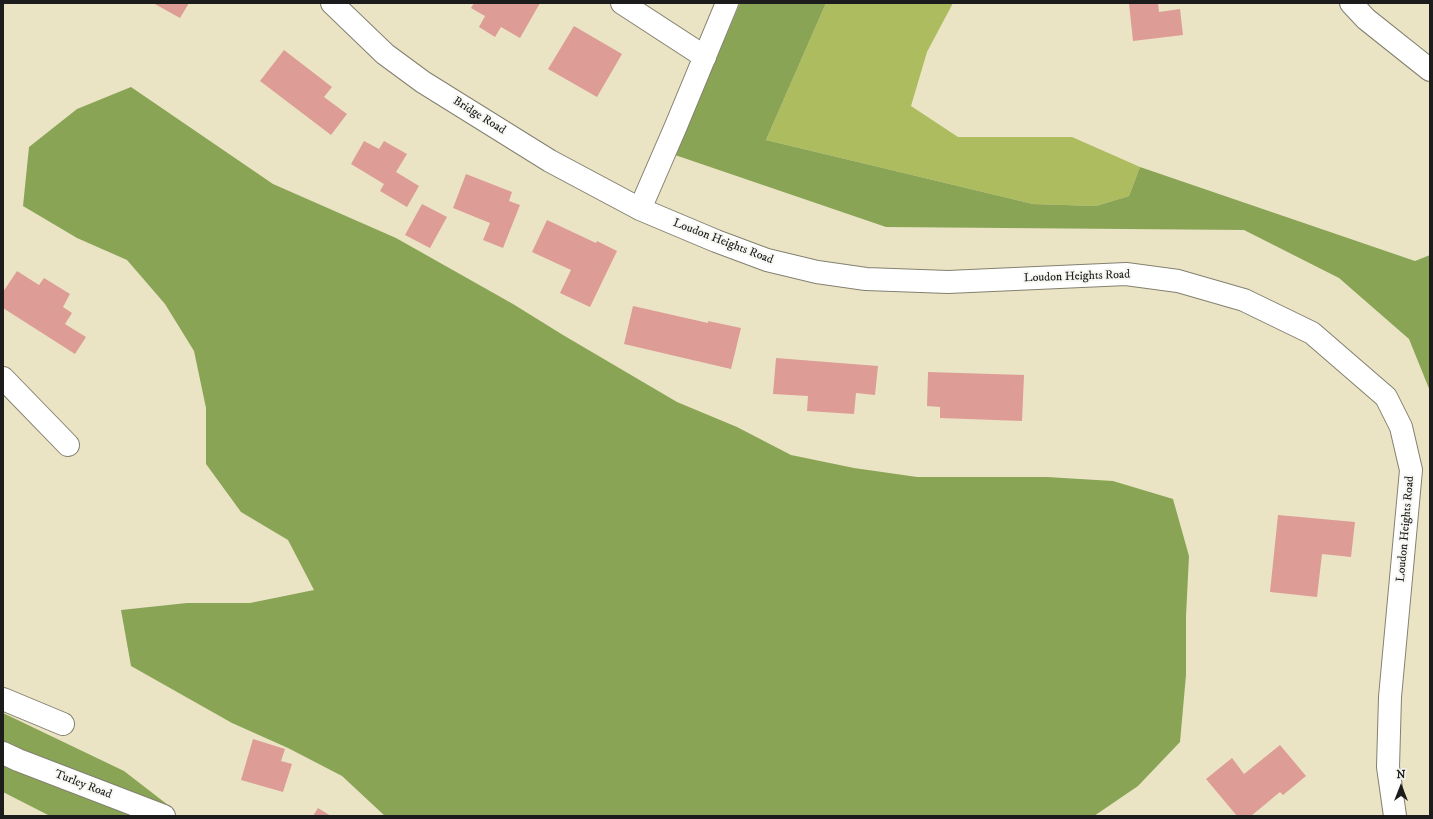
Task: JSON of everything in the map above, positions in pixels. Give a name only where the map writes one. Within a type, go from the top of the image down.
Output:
[{"type":"main road","name":"Bridge Road","points":[[332,3],[385,54],[423,82],[550,161],[640,209]]},
{"type":"main road","points":[[622,3],[705,57]]},
{"type":"main road","points":[[640,209],[727,3]]},
{"type":"main road","points":[[1351,3],[1366,19],[1430,70]]},
{"type":"main road","name":"Loudon Heights Road","points":[[640,209],[716,241],[767,260],[817,272],[866,279],[948,282],[1126,274],[1178,281],[1244,300],[1312,333],[1386,397],[1401,427],[1411,470],[1390,697],[1388,767],[1395,816]]},
{"type":"main road","points":[[3,378],[68,445]]},
{"type":"main road","points":[[3,699],[63,724]]},
{"type":"main road","name":"Turley Road","points":[[3,753],[164,816]]},
{"type":"green space","points":[[740,3],[826,3],[766,140],[1033,204],[1096,206],[1129,196],[1140,167],[1415,261],[1430,255],[1430,391],[1409,339],[1339,278],[1244,230],[886,227],[675,155]]},
{"type":"green space","points":[[826,3],[953,3],[927,52],[911,106],[958,137],[1072,137],[1140,167],[1129,196],[1096,206],[1033,204],[766,140]]},
{"type":"green space","points":[[131,87],[273,184],[396,238],[513,304],[677,402],[737,427],[791,455],[854,468],[917,477],[1047,477],[1113,481],[1173,499],[1189,556],[1186,616],[1186,675],[1180,742],[1138,786],[1094,816],[385,816],[342,776],[288,748],[232,723],[131,666],[121,610],[187,603],[250,603],[314,590],[288,540],[241,512],[206,464],[206,408],[194,351],[165,304],[127,260],[77,238],[23,206],[29,147],[77,109]]},
{"type":"green space","points":[[3,713],[124,771],[168,805],[172,816],[50,816],[3,792]]},
{"type":"building","points":[[153,3],[189,3],[180,18]]},
{"type":"building","points":[[474,3],[540,3],[520,38],[501,27],[495,37],[479,27],[485,16],[471,8]]},
{"type":"building","points":[[1129,3],[1158,3],[1159,12],[1180,9],[1183,35],[1133,41]]},
{"type":"building","points":[[574,26],[622,54],[597,97],[548,69]]},
{"type":"building","points":[[284,50],[332,87],[324,97],[347,114],[331,135],[260,81]]},
{"type":"building","points":[[364,141],[379,149],[384,141],[407,154],[396,172],[419,186],[407,207],[380,191],[384,184],[351,164]]},
{"type":"building","points":[[466,174],[512,192],[509,201],[520,205],[503,248],[483,240],[490,223],[453,208]]},
{"type":"building","points":[[422,204],[447,217],[430,248],[405,235]]},
{"type":"building","points":[[547,220],[617,251],[590,307],[560,293],[571,270],[532,252]]},
{"type":"building","points":[[17,271],[39,285],[44,278],[70,294],[63,307],[72,313],[65,324],[86,337],[75,354],[3,308],[3,292]]},
{"type":"building","points":[[633,306],[708,323],[708,321],[741,328],[731,369],[624,344]]},
{"type":"building","points":[[776,358],[878,366],[875,395],[856,393],[854,414],[807,411],[808,396],[773,394]]},
{"type":"building","points":[[928,372],[1024,375],[1022,421],[940,418],[940,407],[927,406]]},
{"type":"building","points":[[1278,515],[1355,522],[1351,557],[1322,554],[1317,597],[1270,592]]},
{"type":"building","points":[[253,739],[285,749],[281,761],[292,764],[283,792],[241,780]]},
{"type":"building","points":[[1280,745],[1306,776],[1283,795],[1280,792],[1251,816],[1237,816],[1206,779],[1232,758],[1244,774]]},
{"type":"building","points":[[318,808],[331,816],[313,816]]}]
